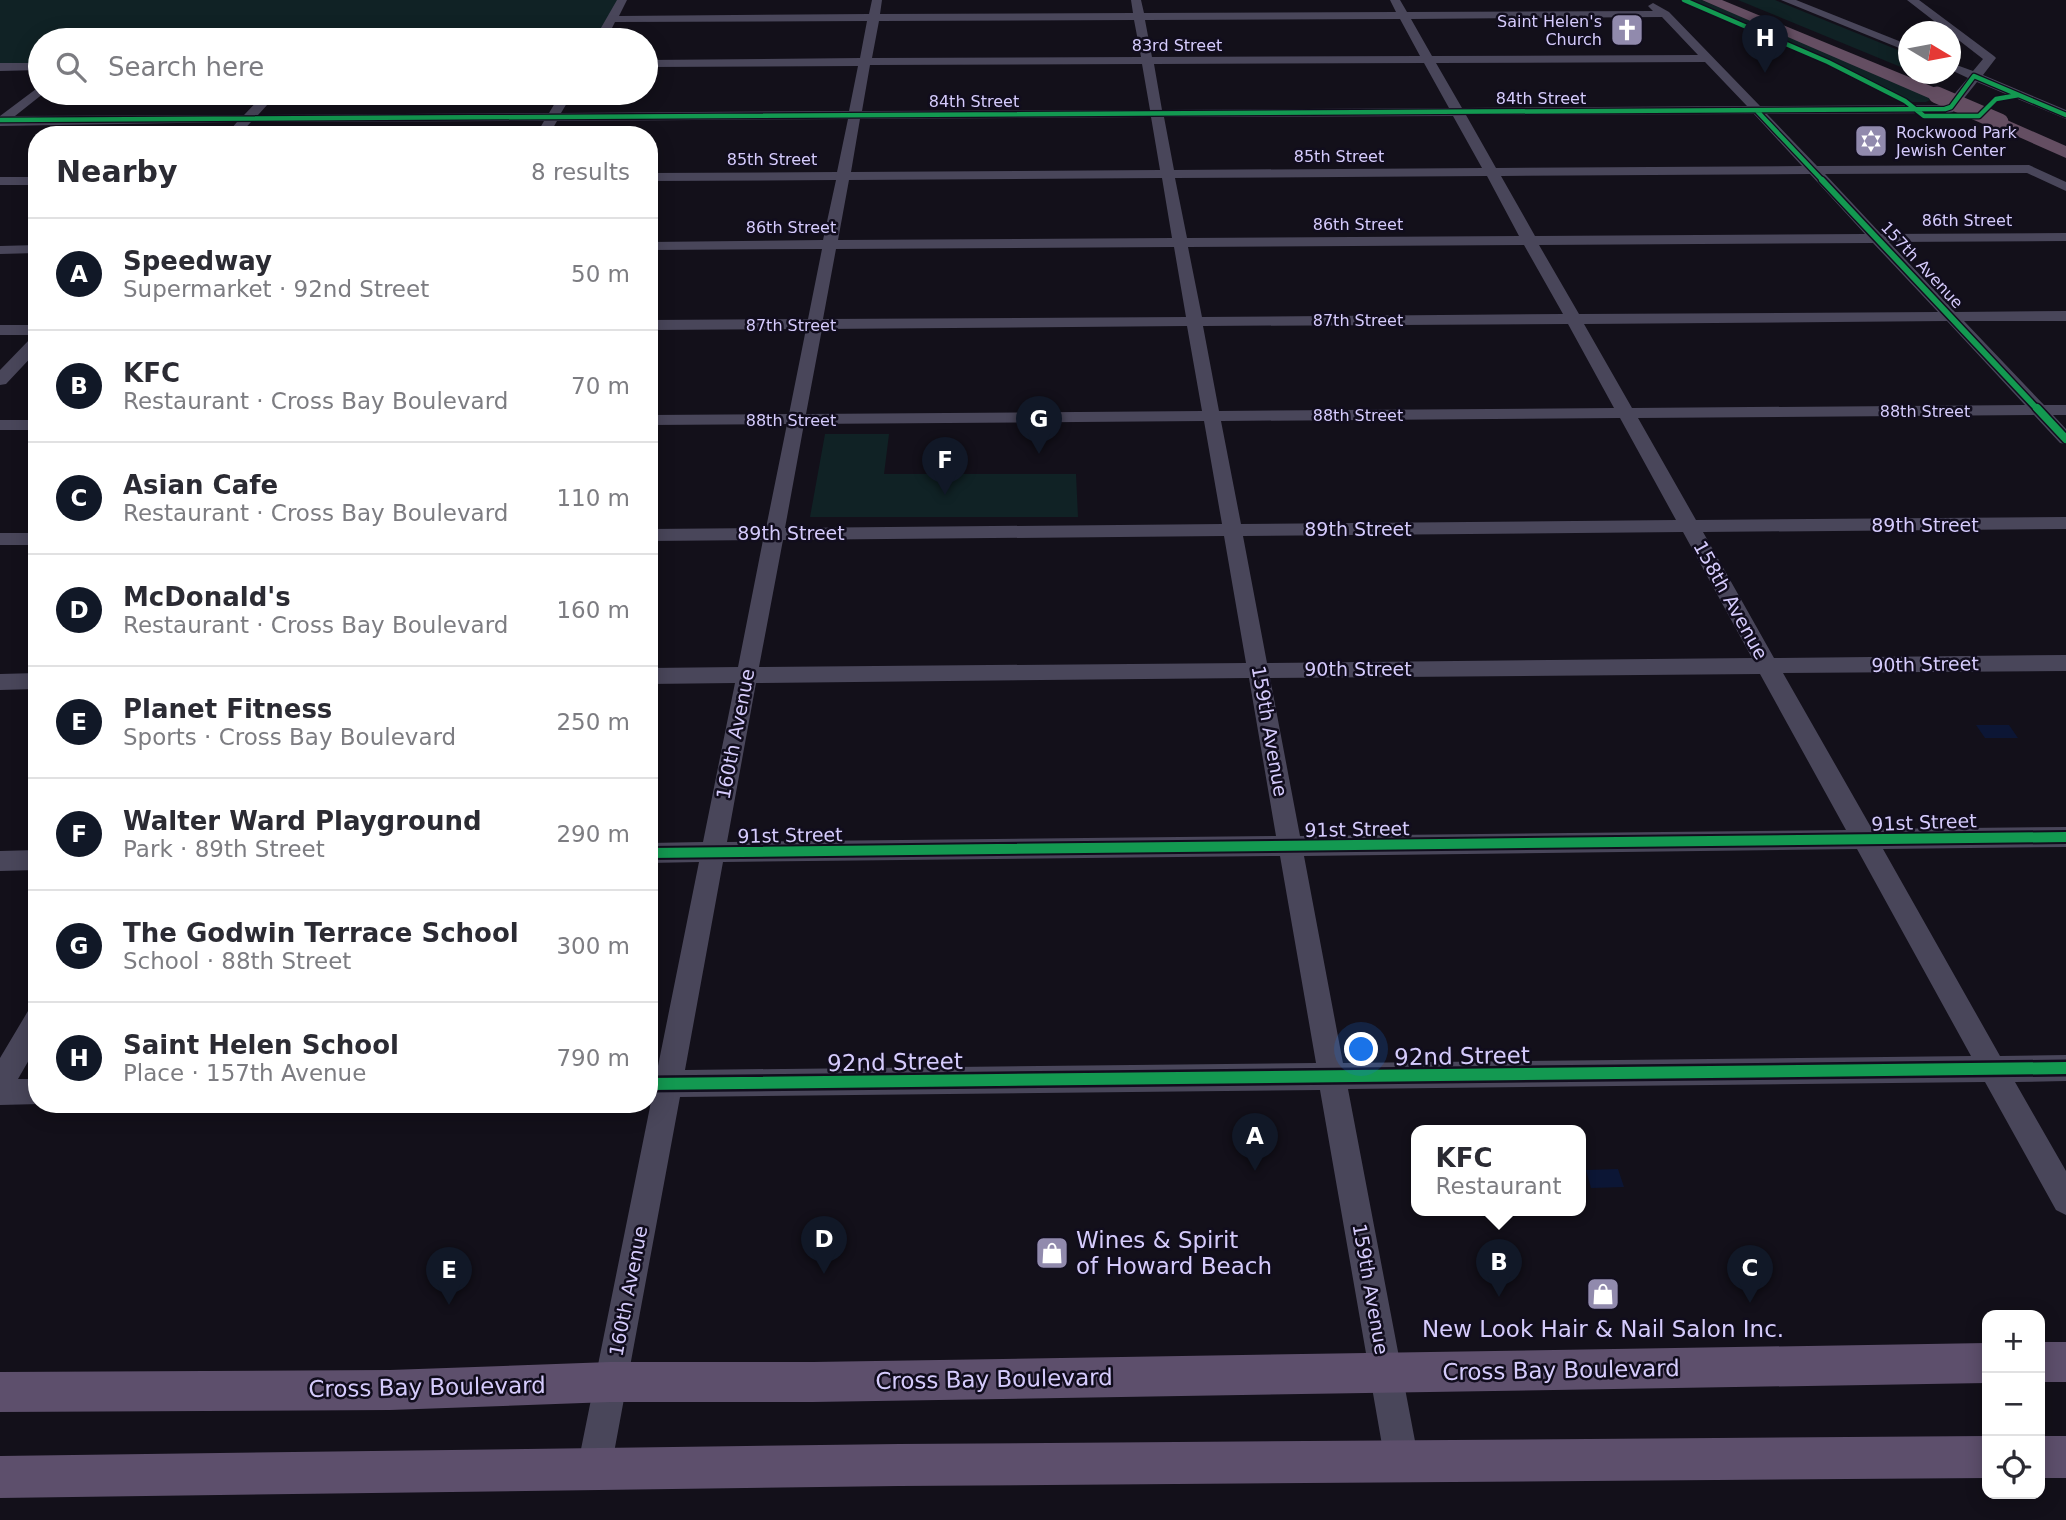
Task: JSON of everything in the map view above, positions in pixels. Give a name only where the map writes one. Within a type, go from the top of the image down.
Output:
[{"type":"highway","points":[[1709,0],[1939,92]]},
{"type":"highway","points":[[1730,0],[2002,119],[2066,143]]},
{"type":"highway","points":[[2002,119],[2066,153]]},
{"type":"main road","points":[[2045,1362],[2066,1362]]},
{"type":"main road","name":"Cross Bay Boulevard","points":[[0,1392],[390,1390],[611,1382],[813,1382],[1982,1363]]},
{"type":"main road","points":[[0,1477],[1982,1457]]},
{"type":"main road","points":[[2045,1457],[2066,1457]]},
{"type":"street","points":[[607,28],[622,0]]},
{"type":"street","name":"160th Avenue","points":[[658,1084],[712,853],[877,0]]},
{"type":"street","name":"157th Avenue","points":[[1645,0],[1665,14],[1708,58],[2066,439]]},
{"type":"street","points":[[1786,0],[1898,45]]},
{"type":"street","points":[[1912,0],[1990,58],[1974,76]]},
{"type":"street","points":[[612,19],[874,18],[1138,8],[1399,8],[1665,14]]},
{"type":"street","name":"159th Avenue","points":[[1138,8],[1402,1461]]},
{"type":"street","name":"158th Avenue","points":[[1399,8],[2066,1200]]},
{"type":"street","name":"83rd Street","points":[[658,63],[1708,58]]},
{"type":"street","points":[[0,67],[28,66]]},
{"type":"street","points":[[1961,70],[2066,115]]},
{"type":"street","name":"84th Street","points":[[1,121],[1949,108],[1974,76]]},
{"type":"street","points":[[1,121],[28,100]]},
{"type":"street","points":[[240,126],[260,105]]},
{"type":"street","points":[[547,126],[560,105]]},
{"type":"street","name":"85th Street","points":[[658,177],[2029,169],[2066,187]]},
{"type":"street","points":[[0,181],[28,181]]},
{"type":"street","name":"86th Street","points":[[658,246],[2066,237]]},
{"type":"street","points":[[0,250],[28,249]]},
{"type":"street","name":"87th Street","points":[[658,326],[2066,316]]},
{"type":"street","points":[[0,330],[28,330]]},
{"type":"street","points":[[0,380],[28,350]]},
{"type":"street","name":"88th Street","points":[[658,421],[2066,410]]},
{"type":"street","points":[[0,425],[28,425]]},
{"type":"street","name":"89th Street","points":[[658,535],[2066,523]]},
{"type":"street","points":[[0,539],[28,539]]},
{"type":"street","name":"90th Street","points":[[658,676],[2066,663]]},
{"type":"street","points":[[0,682],[28,681]]},
{"type":"street","name":"91st Street","points":[[658,853],[2066,837]]},
{"type":"street","points":[[0,860],[28,860]]},
{"type":"street","points":[[0,1084],[28,1036]]},
{"type":"street","name":"92nd Street","points":[[658,1084],[2066,1068]]},
{"type":"street","points":[[0,1092],[28,1092]]},
{"type":"street","name":"160th Avenue","points":[[594,1469],[611,1382],[653,1113]]},
{"type":"shaded area","points":[[0,0],[622,0],[607,28],[28,28],[28,67],[0,67]]},
{"type":"shaded area","points":[[1688,0],[1701,0],[1934,98],[1926,102],[1909,102],[1786,40]]},
{"type":"shaded area","points":[[1738,0],[1775,0],[1898,50],[1898,66]]},
{"type":"shaded area","points":[[825,434],[889,434],[884,474],[1076,474],[1078,517],[810,517]]},
{"type":"water","points":[[1976,725],[2009,725],[2018,738],[1985,738]]},
{"type":"water","points":[[1618,1169],[1624,1187],[1591,1188],[1586,1170]]},
{"type":"cycle path","points":[[1684,0],[1828,62],[1905,101],[1924,116],[1979,116],[1996,99],[2019,95]]},
{"type":"cycle path","points":[[0,120],[1945,109],[1951,107],[1974,76],[2066,115]]},
{"type":"cycle path","points":[[1757,111],[2066,439]]},
{"type":"cycle path","points":[[658,853],[2066,837]]},
{"type":"cycle path","points":[[658,1084],[2066,1068]]},
{"type":"place","name":"Saint Helen's Church","points":[[1627,30]]},
{"type":"place","name":"Saint Helen School","points":[[1765,73]]},
{"type":"place","name":"Rockwood Park Jewish Center","points":[[1871,141]]},
{"type":"place","name":"The Godwin Terrace School","points":[[1039,454]]},
{"type":"place","name":"Walter Ward Playground","points":[[945,495]]},
{"type":"place","name":"Speedway","points":[[1255,1171]]},
{"type":"place","name":"Wines & Spirit of Howard Beach","points":[[1052,1253]]},
{"type":"place","name":"McDonald's","points":[[824,1274]]},
{"type":"place","name":"New Look Hair & Nail Salon Inc.","points":[[1603,1294]]},
{"type":"place","name":"KFC","points":[[1499,1297]]},
{"type":"place","name":"Asian Cafe","points":[[1750,1303]]},
{"type":"place","name":"Planet Fitness","points":[[449,1305]]}]
